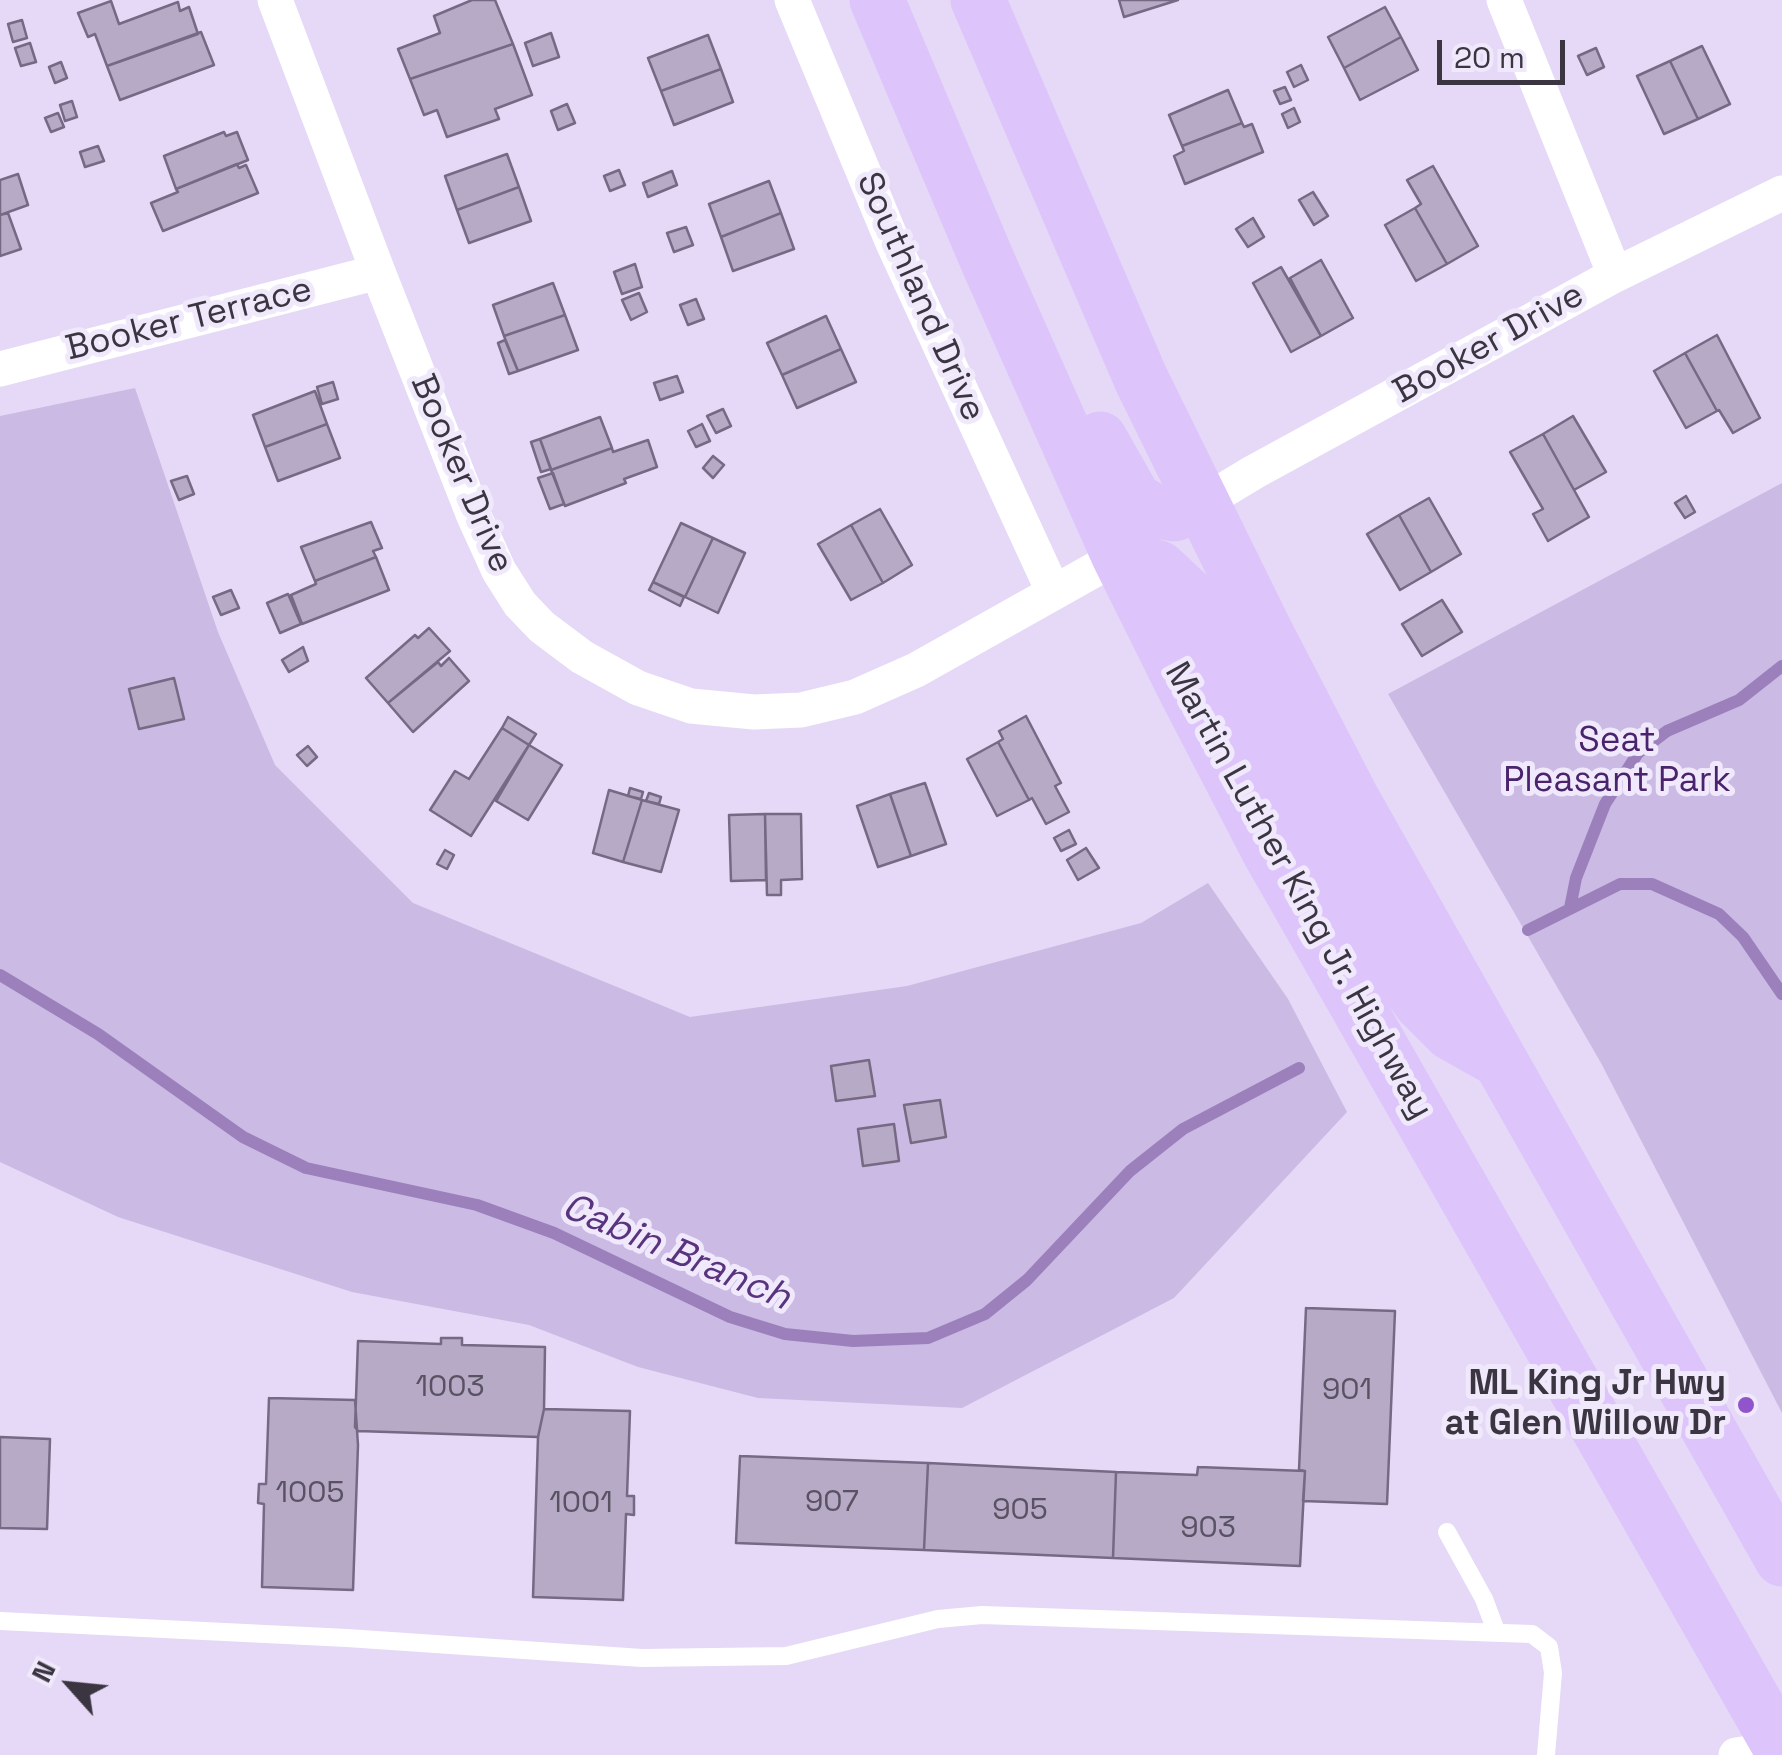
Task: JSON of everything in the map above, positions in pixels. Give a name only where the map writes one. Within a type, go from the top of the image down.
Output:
[{"type":"main road","name":"Martin Luther King Jr. Highway","points":[[877,0],[1118,556],[1269,852],[1782,1749]]},
{"type":"main road","points":[[978,0],[1055,184],[1202,504],[1351,797],[1782,1559]]},
{"type":"main road","points":[[912,84],[938,99],[976,156],[1110,460],[1134,499],[1151,510],[1174,514],[1202,504]]},
{"type":"main road","points":[[1118,556],[1159,568],[1193,600],[1313,828],[1399,973],[1421,1003],[1451,1033],[1502,1061]]},
{"type":"street","name":"Booker Drive","points":[[275,0],[474,516],[499,571],[520,604],[570,649],[624,681],[691,706],[754,712],[801,710],[855,697],[916,670],[1118,556]]},
{"type":"street","name":"Southland Drive","points":[[792,0],[893,243],[1053,591]]},
{"type":"street","points":[[1504,0],[1615,276]]},
{"type":"street","name":"Booker Drive","points":[[1202,504],[1615,276],[1782,192]]},
{"type":"street","name":"Booker Terrace","points":[[0,369],[378,272]]},
{"type":"street","points":[[1736,1755],[1782,1749]]},
{"type":"lane","points":[[1447,1532],[1484,1599],[1496,1632]]},
{"type":"lane","points":[[0,1621],[642,1658],[786,1656],[938,1620],[982,1616],[1532,1634],[1549,1646],[1552,1673],[1546,1755]]},
{"type":"green space","points":[[135,388],[218,632],[275,765],[413,903],[690,1017],[907,986],[1141,923],[1208,883],[1288,999],[1347,1112],[1174,1298],[962,1408],[758,1398],[638,1367],[529,1325],[352,1292],[118,1217],[0,1162],[0,416]]},
{"type":"green space","name":"Seat Pleasant Park","points":[[1782,483],[1782,1413],[1601,1063],[1388,694]]},
{"type":"building","points":[[472,0],[495,0],[513,44],[410,79],[398,49],[440,33],[434,16]]},
{"type":"building","points":[[1119,0],[1178,0],[1124,17]]},
{"type":"building","points":[[111,1],[119,24],[178,2],[180,11],[189,7],[198,34],[107,66],[95,34],[88,37],[78,13]]},
{"type":"building","points":[[1385,7],[1401,37],[1344,68],[1328,37]]},
{"type":"building","points":[[22,20],[27,38],[13,42],[8,24]]},
{"type":"building","points":[[201,32],[214,65],[120,100],[107,66]]},
{"type":"building","points":[[551,33],[559,57],[533,66],[525,43]]},
{"type":"building","points":[[708,35],[721,69],[661,91],[648,58]]},
{"type":"building","points":[[1401,37],[1418,70],[1360,100],[1344,68]]},
{"type":"building","points":[[30,43],[36,62],[21,66],[15,48]]},
{"type":"building","points":[[513,44],[532,95],[495,109],[499,119],[447,137],[437,110],[424,115],[410,79]]},
{"type":"building","points":[[1702,46],[1730,104],[1698,119],[1670,61]]},
{"type":"building","points":[[1596,48],[1604,67],[1587,75],[1578,56]]},
{"type":"building","points":[[1670,61],[1698,119],[1664,134],[1637,76]]},
{"type":"building","points":[[61,62],[67,78],[55,83],[49,67]]},
{"type":"building","points":[[1301,65],[1308,80],[1294,87],[1287,72]]},
{"type":"building","points":[[721,69],[733,102],[674,125],[661,91]]},
{"type":"building","points":[[1285,87],[1291,100],[1280,104],[1274,91]]},
{"type":"building","points":[[1228,90],[1242,123],[1182,146],[1169,115]]},
{"type":"building","points":[[72,101],[77,117],[65,121],[60,105]]},
{"type":"building","points":[[567,104],[575,123],[558,130],[551,111]]},
{"type":"building","points":[[1294,108],[1300,122],[1288,128],[1282,114]]},
{"type":"building","points":[[58,113],[64,127],[51,132],[45,118]]},
{"type":"building","points":[[1242,123],[1244,127],[1252,124],[1263,152],[1185,184],[1174,156],[1184,151],[1182,146]]},
{"type":"building","points":[[224,132],[226,136],[237,132],[248,160],[176,189],[164,156]]},
{"type":"building","points":[[98,146],[104,161],[85,167],[80,152]]},
{"type":"building","points":[[507,154],[519,187],[457,210],[445,176]]},
{"type":"building","points":[[237,164],[239,168],[246,165],[258,193],[163,231],[151,203]]},
{"type":"building","points":[[1433,166],[1478,246],[1447,264],[1415,208],[1421,204],[1407,180]]},
{"type":"building","points":[[619,170],[625,185],[610,191],[604,176]]},
{"type":"building","points":[[672,171],[677,185],[648,197],[643,183]]},
{"type":"building","points":[[18,174],[28,205],[0,215],[0,180]]},
{"type":"building","points":[[769,181],[781,213],[721,237],[709,204]]},
{"type":"building","points":[[519,187],[531,221],[469,243],[457,210]]},
{"type":"building","points":[[1313,192],[1328,216],[1314,225],[1299,200]]},
{"type":"building","points":[[1415,208],[1447,264],[1416,281],[1385,225]]},
{"type":"building","points":[[8,213],[21,249],[0,256],[0,215]]},
{"type":"building","points":[[781,213],[794,249],[733,271],[721,237]]},
{"type":"building","points":[[1253,218],[1264,237],[1248,247],[1236,229]]},
{"type":"building","points":[[686,227],[693,245],[674,252],[667,233]]},
{"type":"building","points":[[1321,260],[1353,318],[1321,336],[1290,278]]},
{"type":"building","points":[[635,264],[642,287],[622,294],[614,272]]},
{"type":"building","points":[[1281,267],[1321,336],[1291,352],[1253,283]]},
{"type":"building","points":[[553,283],[565,315],[504,336],[493,305]]},
{"type":"building","points":[[639,293],[647,312],[631,320],[622,300]]},
{"type":"building","points":[[696,299],[704,319],[688,325],[680,305]]},
{"type":"building","points":[[565,315],[578,350],[518,371],[504,336]]},
{"type":"building","points":[[826,316],[841,349],[782,375],[767,343]]},
{"type":"building","points":[[1717,335],[1760,418],[1733,433],[1685,353]]},
{"type":"building","points":[[505,340],[518,371],[509,374],[498,343]]},
{"type":"building","points":[[841,349],[856,382],[797,408],[782,375]]},
{"type":"building","points":[[1685,353],[1717,411],[1686,428],[1654,371]]},
{"type":"building","points":[[677,376],[683,392],[660,400],[654,383]]},
{"type":"building","points":[[333,382],[338,399],[322,404],[317,387]]},
{"type":"building","points":[[315,391],[327,424],[265,447],[253,415]]},
{"type":"building","points":[[723,409],[731,426],[716,433],[707,416]]},
{"type":"building","points":[[1573,416],[1606,472],[1574,490],[1543,434]]},
{"type":"building","points":[[600,417],[612,448],[551,470],[540,439]]},
{"type":"building","points":[[327,424],[340,458],[278,481],[265,447]]},
{"type":"building","points":[[702,424],[710,441],[696,447],[688,431]]},
{"type":"building","points":[[1543,434],[1589,517],[1548,541],[1533,514],[1543,509],[1510,452]]},
{"type":"building","points":[[540,439],[551,469],[541,472],[531,442]]},
{"type":"building","points":[[648,440],[657,467],[565,506],[551,470]]},
{"type":"building","points":[[713,456],[724,465],[713,478],[703,468]]},
{"type":"building","points":[[553,473],[564,504],[550,509],[538,478]]},
{"type":"building","points":[[187,476],[194,494],[179,500],[171,481]]},
{"type":"building","points":[[1686,496],[1695,512],[1685,518],[1675,503]]},
{"type":"building","points":[[1429,498],[1461,554],[1431,572],[1399,515]]},
{"type":"building","points":[[880,509],[912,565],[883,583],[851,525]]},
{"type":"building","points":[[1399,515],[1431,572],[1400,590],[1367,534]]},
{"type":"building","points":[[371,522],[382,548],[373,551],[376,557],[315,581],[301,547]]},
{"type":"building","points":[[681,523],[713,538],[685,597],[653,582]]},
{"type":"building","points":[[851,525],[883,583],[851,600],[818,544]]},
{"type":"building","points":[[713,538],[745,553],[718,613],[685,597]]},
{"type":"building","points":[[376,557],[389,590],[302,624],[291,595]]},
{"type":"building","points":[[653,582],[684,597],[680,606],[649,590]]},
{"type":"building","points":[[231,590],[239,608],[221,615],[213,597]]},
{"type":"building","points":[[288,594],[301,624],[280,633],[267,603]]},
{"type":"building","points":[[1442,600],[1462,632],[1422,656],[1402,624]]},
{"type":"building","points":[[429,628],[450,651],[388,703],[366,678],[415,635],[418,638]]},
{"type":"building","points":[[303,647],[308,661],[289,672],[282,660]]},
{"type":"building","points":[[449,658],[469,681],[413,732],[388,703],[438,662],[441,666]]},
{"type":"building","points":[[174,678],[184,719],[139,729],[129,689]]},
{"type":"building","points":[[1026,716],[1061,783],[1055,786],[1069,812],[1046,824],[998,742],[1003,739],[999,731]]},
{"type":"building","points":[[508,717],[536,734],[529,745],[502,728]]},
{"type":"building","points":[[502,728],[529,745],[471,836],[430,810],[455,771],[469,779]]},
{"type":"building","points":[[998,742],[1029,800],[997,816],[967,759]]},
{"type":"building","points":[[529,745],[562,765],[528,820],[496,801]]},
{"type":"building","points":[[308,746],[317,757],[307,766],[297,755]]},
{"type":"building","points":[[925,783],[946,844],[911,856],[890,794]]},
{"type":"building","points":[[630,788],[643,792],[641,799],[628,796]]},
{"type":"building","points":[[609,790],[642,800],[623,862],[593,853]]},
{"type":"building","points":[[649,793],[661,797],[659,804],[646,801]]},
{"type":"building","points":[[890,794],[911,856],[878,867],[857,806]]},
{"type":"building","points":[[642,800],[679,810],[661,872],[623,862]]},
{"type":"building","points":[[765,814],[801,814],[802,879],[781,880],[781,895],[767,895]]},
{"type":"building","points":[[765,814],[766,880],[731,881],[729,815]]},
{"type":"building","points":[[1069,830],[1076,844],[1061,851],[1054,838]]},
{"type":"building","points":[[1086,848],[1099,868],[1078,880],[1067,860]]},
{"type":"building","points":[[445,850],[454,855],[447,869],[437,864]]},
{"type":"building","points":[[869,1060],[875,1096],[836,1101],[831,1066]]},
{"type":"building","points":[[940,1100],[946,1137],[911,1143],[904,1105]]},
{"type":"building","points":[[894,1124],[899,1161],[863,1166],[858,1129]]},
{"type":"building","points":[[1306,1308],[1395,1311],[1387,1504],[1303,1501],[1305,1471],[1299,1470]]},
{"type":"building","points":[[441,1338],[462,1338],[462,1345],[545,1347],[544,1409],[538,1437],[358,1431],[358,1341],[441,1344]]},
{"type":"building","points":[[269,1398],[355,1400],[358,1445],[353,1590],[262,1587],[264,1504],[258,1503],[259,1484],[266,1484]]},
{"type":"building","points":[[544,1409],[630,1411],[627,1496],[634,1496],[634,1515],[626,1514],[623,1600],[533,1597],[538,1437]]},
{"type":"building","points":[[0,1437],[50,1439],[47,1529],[0,1528]]},
{"type":"building","points":[[740,1456],[928,1463],[924,1550],[736,1543]]},
{"type":"building","points":[[928,1463],[1116,1472],[1113,1558],[924,1550]]},
{"type":"building","points":[[1198,1467],[1305,1471],[1300,1566],[1113,1558],[1116,1472],[1197,1475]]},
{"type":"waterway","points":[[1570,908],[1576,878],[1605,804],[1638,753],[1667,731],[1739,700],[1782,666]]},
{"type":"waterway","name":"Cabin Branch","points":[[1528,930],[1620,884],[1652,884],[1719,914],[1743,937],[1782,994]]},
{"type":"waterway","name":"Cabin Branch","points":[[0,975],[98,1034],[243,1137],[306,1168],[477,1205],[554,1233],[730,1317],[785,1334],[853,1341],[928,1338],[985,1314],[1027,1280],[1130,1171],[1183,1129],[1299,1068]]},
{"type":"place","name":"ML King Jr Hwy at Glen Willow Dr","points":[[1746,1405]]}]
